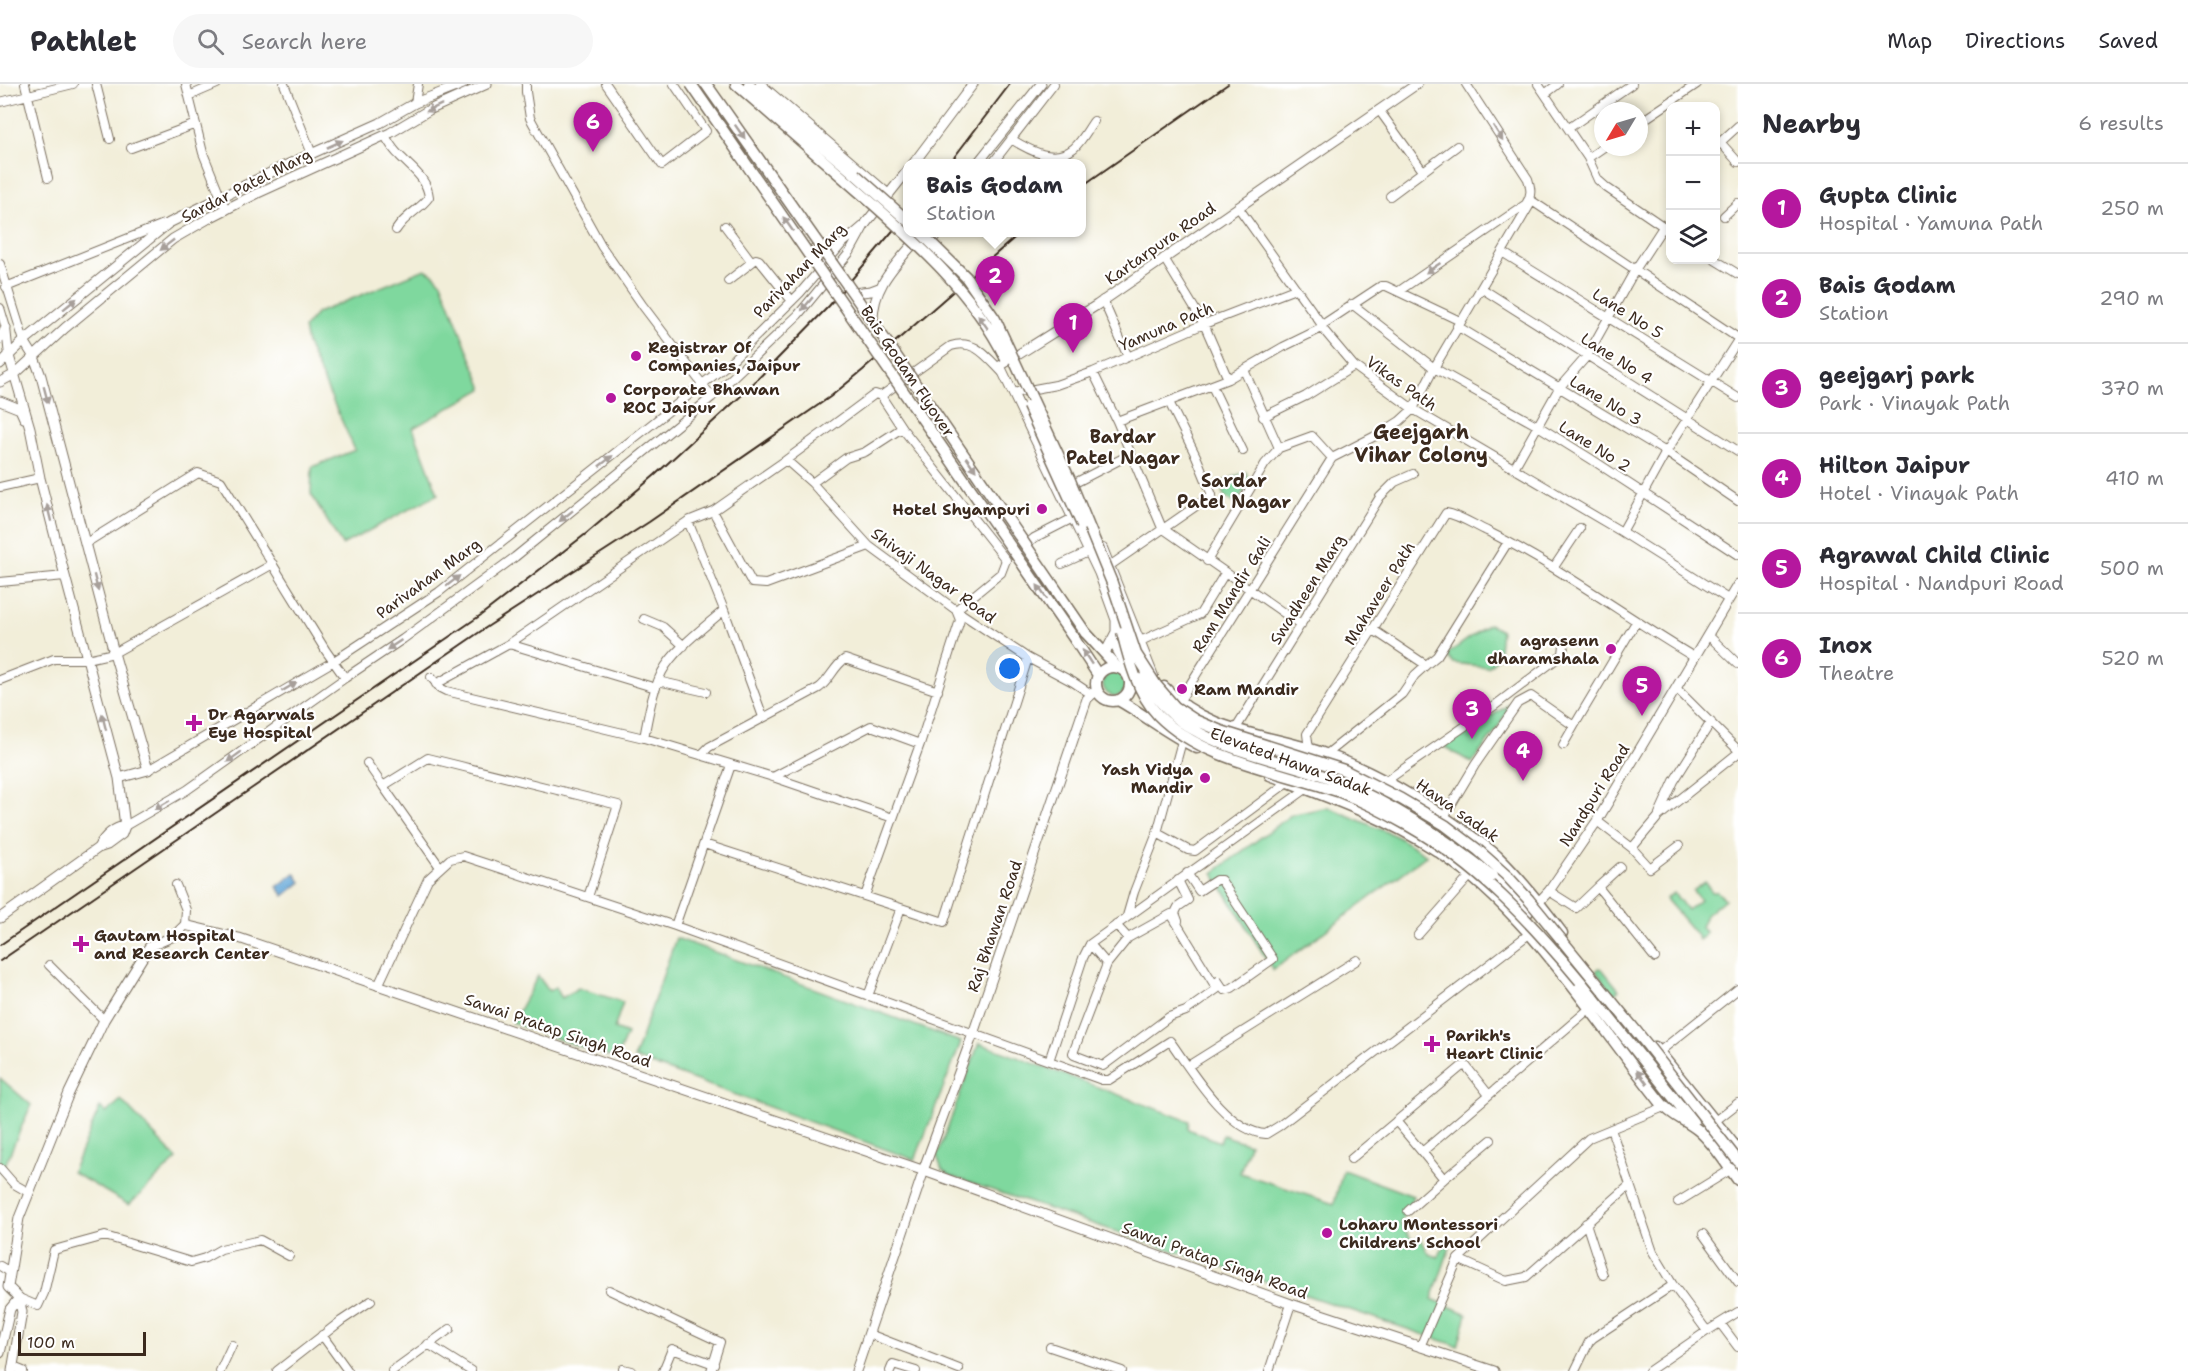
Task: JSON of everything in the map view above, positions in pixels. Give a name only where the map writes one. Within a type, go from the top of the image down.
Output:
[{"type":"main road","name":"Bais Godam Flyover","points":[[691,84],[1098,675]]},
{"type":"main road","name":"Bais Godam Flyover","points":[[706,84],[853,293],[1085,632],[1124,670]]},
{"type":"main road","name":"Elevated Hawa Sadak","points":[[736,84],[903,232]]},
{"type":"main road","points":[[749,84],[903,217]]},
{"type":"main road","name":"Elevated Hawa Sadak","points":[[909,237],[952,279],[985,323],[1010,367],[1100,566],[1117,612],[1128,658],[1144,694],[1157,714],[1182,736],[1234,759],[1341,793],[1408,825],[1438,844],[1496,889],[1530,922],[1701,1132]]},
{"type":"main road","name":"Elevated Hawa Sadak","points":[[926,237],[966,277],[995,319],[1070,478],[1113,583],[1136,654],[1156,685],[1175,707],[1195,720],[1221,732],[1344,770],[1445,825],[1478,850],[1529,900],[1652,1051],[1734,1165]]},
{"type":"main road","points":[[1136,654],[1152,693],[1170,714],[1188,728],[1338,781],[1396,809],[1451,843],[1492,876],[1528,912]]},
{"type":"main road","points":[[1155,677],[1106,668],[1098,675],[1094,692],[1103,698],[1118,700],[1182,741],[1384,821],[1436,850],[1470,876],[1518,920],[1664,1107],[1701,1132],[1734,1165],[1738,1180]]},
{"type":"main road","points":[[1118,700],[1127,694],[1129,689],[1129,678],[1124,670]]},
{"type":"main road","name":"Hawa sadak","points":[[1155,677],[1191,711],[1235,730],[1327,754],[1386,781],[1444,817],[1497,856],[1539,903],[1738,1149]]},
{"type":"main road","points":[[1256,770],[1267,738]]},
{"type":"street","points":[[26,84],[48,178]]},
{"type":"street","points":[[0,102],[73,84]]},
{"type":"street","points":[[96,84],[110,139]]},
{"type":"street","points":[[186,84],[203,153],[226,210]]},
{"type":"street","points":[[189,96],[217,84]]},
{"type":"street","points":[[284,84],[312,154]]},
{"type":"street","points":[[415,103],[418,84]]},
{"type":"street","points":[[6,287],[169,222],[220,196],[380,123],[415,103],[463,84]]},
{"type":"street","name":"Sardar Patel Marg","points":[[0,382],[15,374],[65,328],[173,239],[226,210],[385,136],[429,110],[487,84]]},
{"type":"street","points":[[526,84],[530,118],[603,247],[643,306],[712,397]]},
{"type":"street","points":[[606,84],[662,165],[706,131],[674,84]]},
{"type":"street","points":[[760,84],[889,195]]},
{"type":"street","points":[[917,159],[973,84]]},
{"type":"street","points":[[981,159],[1041,84]]},
{"type":"street","points":[[996,159],[1054,84]]},
{"type":"street","name":"Kartarpura Road","points":[[1001,370],[1015,355],[1103,300],[1417,84]]},
{"type":"street","points":[[1117,421],[1228,379],[1322,327],[1381,286],[1399,291],[1526,204],[1532,191],[1528,179],[1466,84]]},
{"type":"street","points":[[1538,84],[1588,158],[1598,180],[1666,228]]},
{"type":"street","points":[[1545,94],[1558,84]]},
{"type":"street","points":[[1569,128],[1632,84]]},
{"type":"street","points":[[1648,117],[1696,84]]},
{"type":"street","points":[[1379,110],[1423,171]]},
{"type":"street","points":[[1011,139],[1032,152],[1048,156],[1058,155],[1076,147],[1094,121]]},
{"type":"street","points":[[131,148],[196,124]]},
{"type":"street","points":[[1720,142],[1738,126]]},
{"type":"street","points":[[385,136],[398,155],[420,176],[428,190],[429,197],[410,212],[396,230]]},
{"type":"street","points":[[1390,196],[1457,146]]},
{"type":"street","points":[[1720,146],[1738,162]]},
{"type":"street","points":[[1588,158],[1594,154]]},
{"type":"street","points":[[866,223],[903,177]]},
{"type":"street","points":[[1207,561],[1265,464],[1279,448],[1312,436],[1332,458],[1382,433],[1413,409],[1459,324],[1532,201],[1738,339],[1686,418],[1622,532]]},
{"type":"street","points":[[1724,216],[1738,203]]},
{"type":"street","name":"Vikas Path","points":[[1238,207],[1322,327],[1354,366],[1413,409],[1622,532],[1728,599]]},
{"type":"street","points":[[0,364],[24,341],[169,222]]},
{"type":"street","name":"Parivahan Marg","points":[[148,770],[334,661],[439,592],[728,364],[792,301],[842,244],[866,223]]},
{"type":"street","name":"Parivahan Marg","points":[[125,826],[187,790],[403,639],[515,557],[712,397],[798,315],[850,252],[866,223]]},
{"type":"street","points":[[725,226],[752,262]]},
{"type":"street","points":[[1514,468],[1560,388],[1587,356],[1635,270],[1666,230]]},
{"type":"street","points":[[873,322],[873,309],[879,288],[917,237]]},
{"type":"street","points":[[931,243],[935,237]]},
{"type":"street","name":"Lane No 5","points":[[1502,252],[1738,398]]},
{"type":"street","points":[[1164,258],[1204,324],[1228,379]]},
{"type":"street","points":[[728,281],[756,259],[792,301]]},
{"type":"street","points":[[1720,263],[1738,274]]},
{"type":"street","points":[[0,264],[24,341],[34,357],[41,376],[114,653],[148,770],[119,778]]},
{"type":"street","points":[[853,293],[879,288]]},
{"type":"street","name":"Lane No 4","points":[[1481,288],[1738,452]]},
{"type":"street","name":"Yamuna Path","points":[[1013,393],[1056,385],[1093,372],[1204,324],[1295,289]]},
{"type":"street","name":"Lane No 3","points":[[1399,291],[1459,324],[1666,452],[1738,501]]},
{"type":"street","points":[[1103,300],[1128,357]]},
{"type":"street","name":"Lane No 2","points":[[1352,304],[1434,368],[1538,426],[1738,555]]},
{"type":"street","points":[[0,308],[6,328],[9,356],[30,428],[40,478],[119,778],[125,826],[122,834],[107,845],[98,848],[0,918]]},
{"type":"street","points":[[0,339],[6,328]]},
{"type":"street","points":[[881,396],[958,343],[969,344],[978,349],[1001,370],[1073,518],[1116,620],[1114,636],[1104,653]]},
{"type":"street","points":[[1015,355],[1111,565],[1155,677]]},
{"type":"street","points":[[1263,417],[1306,396],[1354,366]]},
{"type":"street","points":[[1244,370],[1263,417],[1279,448]]},
{"type":"street","points":[[1093,372],[1117,421],[1162,528],[1301,625]]},
{"type":"street","points":[[1212,386],[1243,451]]},
{"type":"street","points":[[893,818],[773,777],[644,738],[446,691],[434,681],[509,644],[688,521],[713,511],[875,394],[881,396],[902,428],[1006,560]]},
{"type":"street","points":[[0,401],[20,409],[30,428]]},
{"type":"street","points":[[1098,573],[1212,495],[1196,456],[1169,402]]},
{"type":"street","points":[[812,483],[846,458],[865,452],[902,428]]},
{"type":"street","points":[[1060,490],[1131,454]]},
{"type":"street","name":"Ram Mandir Gali","points":[[1179,702],[1332,458]]},
{"type":"street","name":"Shivaji Nagar Road","points":[[786,460],[812,483],[869,546],[956,610],[1028,658],[1094,692]]},
{"type":"street","points":[[86,543],[198,473],[221,481],[345,678]]},
{"type":"street","name":"Swadheen Marg","points":[[1235,730],[1380,497],[1395,482],[1413,474]]},
{"type":"street","points":[[0,487],[40,478]]},
{"type":"street","points":[[713,511],[752,584],[766,584],[869,546]]},
{"type":"street","name":"Mahaveer Path","points":[[1309,748],[1307,734],[1443,514],[1448,513],[1508,542]]},
{"type":"street","points":[[865,896],[938,691],[960,620],[956,610],[1001,573],[1006,560],[1034,538],[1073,518]]},
{"type":"street","points":[[688,521],[764,717]]},
{"type":"street","points":[[1554,567],[1580,528]]},
{"type":"street","points":[[1327,754],[1402,694],[1415,675],[1437,656],[1508,542],[1554,567],[1635,622],[1694,657]]},
{"type":"street","points":[[1062,564],[1088,552]]},
{"type":"street","points":[[0,680],[54,659],[87,659],[114,653],[273,564]]},
{"type":"street","points":[[1114,636],[1140,641],[1200,614],[1225,573]]},
{"type":"street","points":[[0,582],[65,576]]},
{"type":"street","name":"Nandpuri Road","points":[[1518,920],[1539,903],[1549,891],[1597,821],[1677,689],[1728,599],[1737,588]]},
{"type":"street","points":[[644,738],[657,685],[671,659],[724,610]]},
{"type":"street","points":[[644,619],[663,627],[684,646]]},
{"type":"street","points":[[1563,745],[1635,622]]},
{"type":"street","points":[[1372,629],[1426,665]]},
{"type":"street","points":[[1708,635],[1738,664]]},
{"type":"street","points":[[1114,636],[1124,670]]},
{"type":"street","points":[[509,644],[657,685],[706,692]]},
{"type":"street","points":[[1386,781],[1563,654],[1563,645]]},
{"type":"street","points":[[704,844],[944,922],[1028,658]]},
{"type":"street","points":[[701,755],[709,747],[819,688],[845,659],[938,691]]},
{"type":"street","points":[[1632,848],[1659,816],[1738,752],[1677,689]]},
{"type":"street","name":"Raj Bhawan Road","points":[[856,1371],[1087,699],[1094,692]]},
{"type":"street","points":[[1444,817],[1474,765],[1518,703],[1531,696],[1575,726]]},
{"type":"street","points":[[1659,816],[1674,781],[1711,722]]},
{"type":"street","points":[[773,777],[871,726],[920,744]]},
{"type":"street","points":[[1127,916],[1157,833],[1182,741]]},
{"type":"street","points":[[384,786],[428,758],[618,805],[588,897]]},
{"type":"street","points":[[367,763],[440,867]]},
{"type":"street","points":[[675,926],[731,765]]},
{"type":"street","points":[[1157,833],[1188,850],[1195,850],[1288,782]]},
{"type":"street","points":[[1049,1060],[1083,958],[1090,944],[1306,789]]},
{"type":"street","points":[[1597,821],[1632,848],[1650,868],[1679,846]]},
{"type":"street","points":[[378,986],[428,879],[450,859],[463,856],[675,926],[973,1034],[1108,1080],[1170,1041],[1214,1103],[1248,1130],[1266,1134],[1529,934]]},
{"type":"street","points":[[1549,891],[1576,908],[1620,867]]},
{"type":"street","points":[[1178,880],[1188,900],[1178,907],[1176,913],[1178,921],[1224,990],[1232,988],[1271,961],[1272,956],[1221,880],[1216,880],[1199,891],[1187,873]]},
{"type":"street","points":[[1418,935],[1470,876]]},
{"type":"street","points":[[176,885],[186,910],[185,925],[174,936],[149,947],[105,1020],[69,1093],[19,1218],[8,1287],[19,1298],[38,1306],[44,1293],[54,1250],[105,1236],[191,1262],[205,1258],[220,1249],[260,1240],[289,1256]]},
{"type":"street","points":[[1598,887],[1655,958]]},
{"type":"street","points":[[868,996],[901,908]]},
{"type":"street","points":[[1171,915],[1218,986],[1186,1011],[1169,1017],[1103,1066],[1073,1053],[1107,964],[1128,938],[1171,915]]},
{"type":"street","name":"Sawai Pratap Singh Road","points":[[185,925],[238,938],[923,1171],[1291,1304],[1494,1371]]},
{"type":"street","points":[[1116,925],[1128,938]]},
{"type":"street","points":[[1090,944],[1107,964]]},
{"type":"street","points":[[1188,1066],[1357,960]]},
{"type":"street","points":[[49,965],[105,1020]]},
{"type":"street","points":[[1659,1052],[1738,989]]},
{"type":"street","points":[[1422,1152],[1589,1009]]},
{"type":"street","points":[[1351,1158],[1464,1066],[1489,1095]]},
{"type":"street","points":[[1701,1132],[1738,1103]]},
{"type":"street","points":[[1420,1347],[1458,1259],[1589,1138],[1664,1107]]},
{"type":"street","points":[[1396,1121],[1444,1179]]},
{"type":"street","points":[[1611,1129],[1653,1252],[1673,1285],[1707,1331]]},
{"type":"street","points":[[1408,1211],[1491,1140]]},
{"type":"street","points":[[1678,1202],[1734,1165]]},
{"type":"street","points":[[0,1168],[14,1184],[28,1192]]},
{"type":"street","points":[[1458,1259],[1506,1281],[1526,1277],[1630,1185]]},
{"type":"street","points":[[1586,1224],[1603,1275]]},
{"type":"street","points":[[1703,1234],[1738,1282]]},
{"type":"street","points":[[0,1266],[10,1272]]},
{"type":"street","points":[[1575,1371],[1593,1338],[1673,1285]]},
{"type":"street","points":[[609,1290],[720,1342],[712,1368],[672,1349],[663,1371]]},
{"type":"street","points":[[0,1352],[10,1309],[19,1298]]},
{"type":"street","points":[[19,1298],[22,1312],[12,1369],[23,1371]]},
{"type":"street","points":[[277,1371],[322,1335],[371,1301]]},
{"type":"street","points":[[1269,1371],[1291,1304]]},
{"type":"street","points":[[1649,1371],[1738,1312]]},
{"type":"street","points":[[1720,1323],[1738,1347]]},
{"type":"street","points":[[392,1371],[450,1329]]},
{"type":"street","points":[[869,1334],[962,1370]]},
{"type":"street","points":[[322,1335],[348,1371]]},
{"type":"street","points":[[429,1344],[471,1371]]},
{"type":"street","points":[[220,1371],[232,1345]]},
{"type":"street","points":[[1050,1347],[1122,1371]]},
{"type":"street","points":[[890,1371],[893,1364],[916,1371]]},
{"type":"green space","points":[[425,269],[441,282],[483,389],[413,428],[438,494],[342,545],[311,494],[312,467],[355,450],[307,344],[304,328],[317,313]]},
{"type":"green space","points":[[1246,472],[1250,482],[1236,504],[1224,496],[1220,483]]},
{"type":"green space","points":[[1489,624],[1501,631],[1498,658],[1488,667],[1453,663],[1446,655]]},
{"type":"green space","points":[[1115,672],[1124,675],[1127,684],[1124,693],[1115,696],[1106,693],[1103,684],[1106,675]]},
{"type":"green space","points":[[1512,703],[1495,732],[1472,763],[1443,746]]},
{"type":"green space","points":[[1328,807],[1396,836],[1427,855],[1273,970],[1213,873],[1291,815]]},
{"type":"green space","points":[[1705,882],[1712,892],[1717,892],[1725,899],[1706,915],[1701,927],[1705,932],[1699,940],[1666,899],[1674,893],[1687,910],[1700,900],[1693,891]]},
{"type":"green space","points":[[676,938],[961,1042],[915,1160],[634,1058]]},
{"type":"green space","points":[[1598,968],[1602,969],[1619,990],[1614,994],[1596,972]]},
{"type":"green space","points":[[538,976],[549,991],[555,987],[562,998],[578,988],[623,1002],[614,1029],[627,1034],[616,1059],[512,1023]]},
{"type":"green space","points":[[979,1043],[1189,1121],[1188,1129],[1220,1142],[1223,1135],[1249,1144],[1240,1173],[1334,1204],[1343,1170],[1413,1196],[1400,1224],[1412,1240],[1420,1237],[1429,1254],[1438,1257],[1446,1243],[1450,1247],[1432,1299],[1467,1314],[1458,1346],[950,1176],[942,1170],[937,1156]]},
{"type":"green space","points":[[0,1078],[31,1105],[2,1172],[0,1170]]},
{"type":"green space","points":[[121,1100],[177,1159],[129,1205],[72,1172],[100,1107],[106,1113]]},
{"type":"water","points":[[295,873],[301,882],[284,896],[277,887]]},
{"type":"railway","points":[[953,159],[1010,84]]},
{"type":"railway","points":[[1086,183],[1228,84]]},
{"type":"railway","points":[[0,945],[481,615],[587,533],[655,475],[742,395],[829,306],[903,219]]},
{"type":"railway","points":[[0,961],[487,627],[649,522],[830,397],[1015,237]]},
{"type":"place","name":"Inox","points":[[593,152]]},
{"type":"place","name":"Bais Godam","points":[[995,306]]},
{"type":"place","name":"Gupta Clinic","points":[[1073,353]]},
{"type":"place","name":"Registrar Of Companies, Jaipur","points":[[636,356]]},
{"type":"place","name":"Corporate Bhawan ROC Jaipur","points":[[611,398]]},
{"type":"place","name":"Hotel Shyampuri","points":[[1042,509]]},
{"type":"place","name":"agrasenn dharamshala","points":[[1611,649]]},
{"type":"place","name":"Ram Mandir","points":[[1182,689]]},
{"type":"place","name":"Agrawal Child Clinic","points":[[1642,716]]},
{"type":"place","name":"Dr Agarwals Eye Hospital","points":[[194,723]]},
{"type":"place","name":"geejgarj park","points":[[1472,739]]},
{"type":"place","name":"Yash Vidya Mandir","points":[[1205,778]]},
{"type":"place","name":"Hilton Jaipur","points":[[1523,781]]},
{"type":"place","name":"Gautam Hospital and Research Center","points":[[81,944]]},
{"type":"place","name":"Parikh's Heart Clinic","points":[[1432,1044]]},
{"type":"place","name":"Loharu Montessori Childrens' School","points":[[1327,1233]]},
{"type":"district","name":"Geejgarh Vihar Colony","points":[[1421,444]]},
{"type":"district","name":"Bardar Patel Nagar","points":[[1123,448]]},
{"type":"district","name":"Sardar Patel Nagar","points":[[1234,491]]}]
